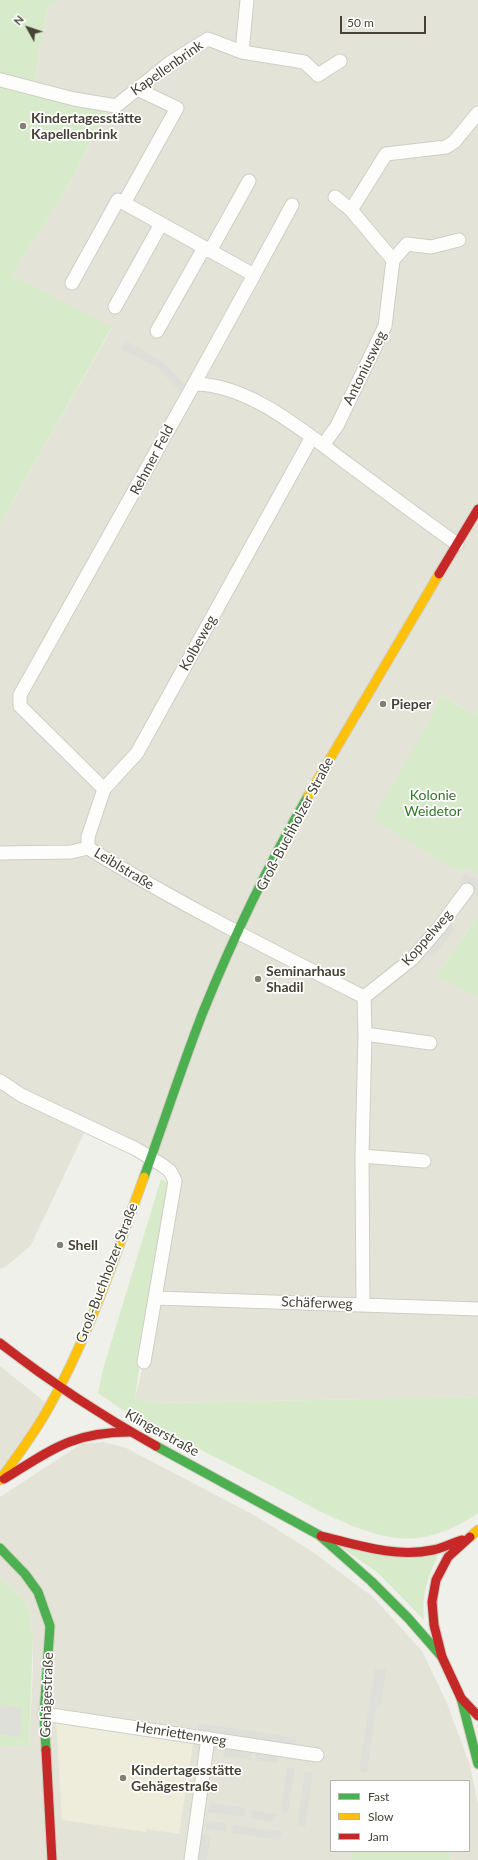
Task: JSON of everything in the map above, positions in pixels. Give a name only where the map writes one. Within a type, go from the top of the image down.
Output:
[{"type":"main road","name":"Groß-Buchholzer Straße","points":[[0,1480],[50,1406],[94,1308],[151,1158],[190,1045],[211,992],[238,933],[289,832],[342,736],[478,509]]},
{"type":"main road","name":"Klingerstraße","points":[[0,1343],[59,1386],[130,1432],[319,1535],[371,1581],[408,1618],[442,1657]]},
{"type":"main road","points":[[0,1480],[79,1437],[103,1433],[130,1432]]},
{"type":"main road","points":[[478,1530],[474,1536],[448,1557],[436,1580],[432,1602],[434,1626],[442,1657],[461,1698],[478,1764]]},
{"type":"main road","name":"Klingerstraße","points":[[319,1535],[373,1549],[402,1553],[433,1550],[474,1536]]},
{"type":"main road","name":"Gehägestraße","points":[[0,1548],[23,1570],[36,1586],[48,1614],[50,1626],[44,1714],[52,1860]]},
{"type":"main road","points":[[461,1698],[478,1716]]},
{"type":"street","points":[[242,52],[247,0]]},
{"type":"street","name":"Kapellenbrink","points":[[1,80],[74,99],[116,106],[171,62],[208,39],[242,52],[304,62],[318,75],[340,61]]},
{"type":"street","points":[[124,203],[176,108],[137,89]]},
{"type":"street","points":[[351,210],[386,154],[446,147],[454,142],[478,113]]},
{"type":"street","points":[[158,331],[249,181]]},
{"type":"street","points":[[335,197],[351,210],[393,260],[407,244],[431,247],[459,240]]},
{"type":"street","points":[[72,283],[118,200],[254,275]]},
{"type":"street","name":"Rehmer Feld","points":[[104,789],[20,706],[20,696],[292,205]]},
{"type":"street","points":[[115,307],[162,224]]},
{"type":"street","name":"Antoniusweg","points":[[323,445],[337,426],[385,326],[393,260]]},
{"type":"street","points":[[194,384],[206,384],[262,404],[312,437],[457,544]]},
{"type":"street","name":"Kolbeweg","points":[[88,848],[88,837],[104,789],[137,753],[312,437]]},
{"type":"street","name":"Leiblstraße","points":[[0,853],[72,852],[88,848],[144,882],[238,933]]},
{"type":"street","name":"Koppelweg","points":[[364,997],[412,959],[438,929],[467,890]]},
{"type":"street","points":[[238,933],[364,997],[365,1034],[362,1156],[363,1304]]},
{"type":"street","points":[[365,1034],[430,1043]]},
{"type":"street","points":[[0,1081],[21,1095],[136,1149],[170,1171],[175,1181],[144,1362]]},
{"type":"street","points":[[362,1156],[424,1161]]},
{"type":"street","name":"Schäferweg","points":[[156,1298],[478,1309]]},
{"type":"street","name":"Henriettenweg","points":[[44,1714],[317,1755]]},
{"type":"street","points":[[191,1860],[208,1738]]},
{"type":"shaded area","points":[[58,0],[478,0],[478,709],[475,715],[441,695],[427,725],[429,852],[461,873],[465,866],[478,874],[478,916],[436,976],[478,997],[478,1397],[155,1403],[135,1398],[144,1362],[170,1171],[87,1127],[31,1245],[7,1266],[0,1269],[0,524],[112,328],[12,275],[69,185],[112,101],[34,85],[47,8]]},
{"type":"shaded area","points":[[126,341],[163,362],[186,386],[182,393],[158,368],[121,349]]},
{"type":"shaded area","points":[[465,874],[478,880],[478,892],[476,895],[459,883]]},
{"type":"shaded area","points":[[446,919],[455,929],[433,957],[420,950]]},
{"type":"shaded area","points":[[0,1366],[50,1406],[0,1480]]},
{"type":"shaded area","points":[[104,1442],[126,1448],[254,1515],[313,1552],[373,1597],[422,1651],[446,1701],[470,1765],[478,1805],[478,1860],[450,1860],[451,1852],[470,1852],[470,1780],[330,1780],[330,1852],[352,1852],[351,1860],[0,1860],[0,1747],[29,1746],[33,1636],[27,1602],[0,1578],[0,1497],[81,1444]]},
{"type":"shaded area","points":[[375,1668],[386,1670],[381,1705],[377,1705],[367,1773],[359,1771]]},
{"type":"shaded area","points":[[0,1705],[22,1709],[20,1738],[0,1734]]},
{"type":"shaded area","name":"Kindertagesstätte Gehägestraße","points":[[56,1721],[193,1743],[179,1834],[146,1829],[146,1832],[62,1820]]},
{"type":"shaded area","points":[[199,1723],[296,1738],[294,1748],[197,1732]]},
{"type":"shaded area","points":[[224,1747],[252,1752],[251,1760],[223,1756]]},
{"type":"shaded area","points":[[256,1753],[278,1756],[277,1763],[255,1760]]},
{"type":"shaded area","points":[[287,1767],[295,1768],[288,1813],[281,1812]]},
{"type":"shaded area","points":[[305,1772],[313,1773],[305,1827],[297,1826]]},
{"type":"shaded area","points":[[210,1803],[245,1808],[244,1817],[208,1812]]},
{"type":"shaded area","points":[[252,1810],[276,1814],[274,1822],[251,1818]]},
{"type":"shaded area","points":[[207,1821],[227,1824],[226,1832],[206,1829]]},
{"type":"shaded area","points":[[233,1825],[282,1832],[280,1840],[232,1833]]},
{"type":"shaded area","points":[[202,1834],[211,1835],[207,1860],[198,1860]]},
{"type":"green space","points":[[0,0],[58,0],[47,8],[34,85],[112,100],[69,185],[12,275],[112,327],[0,524]]},
{"type":"green space","name":"Kolonie Weidetor","points":[[441,695],[475,715],[478,709],[478,874],[465,867],[461,873],[373,819],[427,725]]},
{"type":"green space","points":[[478,916],[478,997],[436,976]]},
{"type":"green space","points":[[161,1179],[167,1182],[171,1190],[150,1291],[135,1398],[156,1403],[478,1397],[478,1513],[450,1529],[418,1538],[396,1538],[365,1531],[318,1510],[120,1408],[98,1393],[103,1369]]},
{"type":"green space","points":[[341,1547],[438,1555],[426,1587],[424,1620],[378,1573]]},
{"type":"green space","points":[[0,1578],[27,1602],[33,1636],[29,1746],[0,1747]]},
{"type":"green space","points":[[352,1852],[451,1852],[450,1860],[351,1860]]},
{"type":"traffic: fast","points":[[144,1177],[214,984],[265,875],[308,796]]},
{"type":"traffic: fast","points":[[156,1446],[319,1535],[371,1581],[408,1618],[442,1657]]},
{"type":"traffic: fast","points":[[0,1548],[25,1574],[38,1592],[50,1626],[44,1714],[46,1750]]},
{"type":"traffic: fast","points":[[461,1698],[478,1764]]},
{"type":"traffic: slow","points":[[308,796],[439,574]]},
{"type":"traffic: slow","points":[[0,1480],[44,1417],[77,1352],[101,1294],[144,1177]]},
{"type":"traffic: slow","points":[[470,1537],[478,1530]]},
{"type":"traffic: jam","points":[[439,574],[478,509]]},
{"type":"traffic: jam","points":[[0,1343],[76,1398],[156,1446]]},
{"type":"traffic: jam","points":[[4,1479],[49,1451],[77,1439],[92,1435],[130,1432]]},
{"type":"traffic: jam","points":[[321,1536],[377,1549],[405,1552],[433,1550],[462,1540]]},
{"type":"traffic: jam","points":[[470,1537],[448,1557],[436,1580],[432,1602],[434,1625],[442,1657],[461,1698],[478,1716]]},
{"type":"traffic: jam","points":[[46,1750],[52,1860]]},
{"type":"place","name":"Kindertagesstätte Kapellenbrink","points":[[23,126]]},
{"type":"place","name":"Pieper","points":[[383,704]]},
{"type":"place","name":"Seminarhaus Shadil","points":[[258,979]]},
{"type":"place","name":"Shell","points":[[60,1245]]},
{"type":"place","name":"Kindertagesstätte Gehägestraße","points":[[123,1778]]}]
